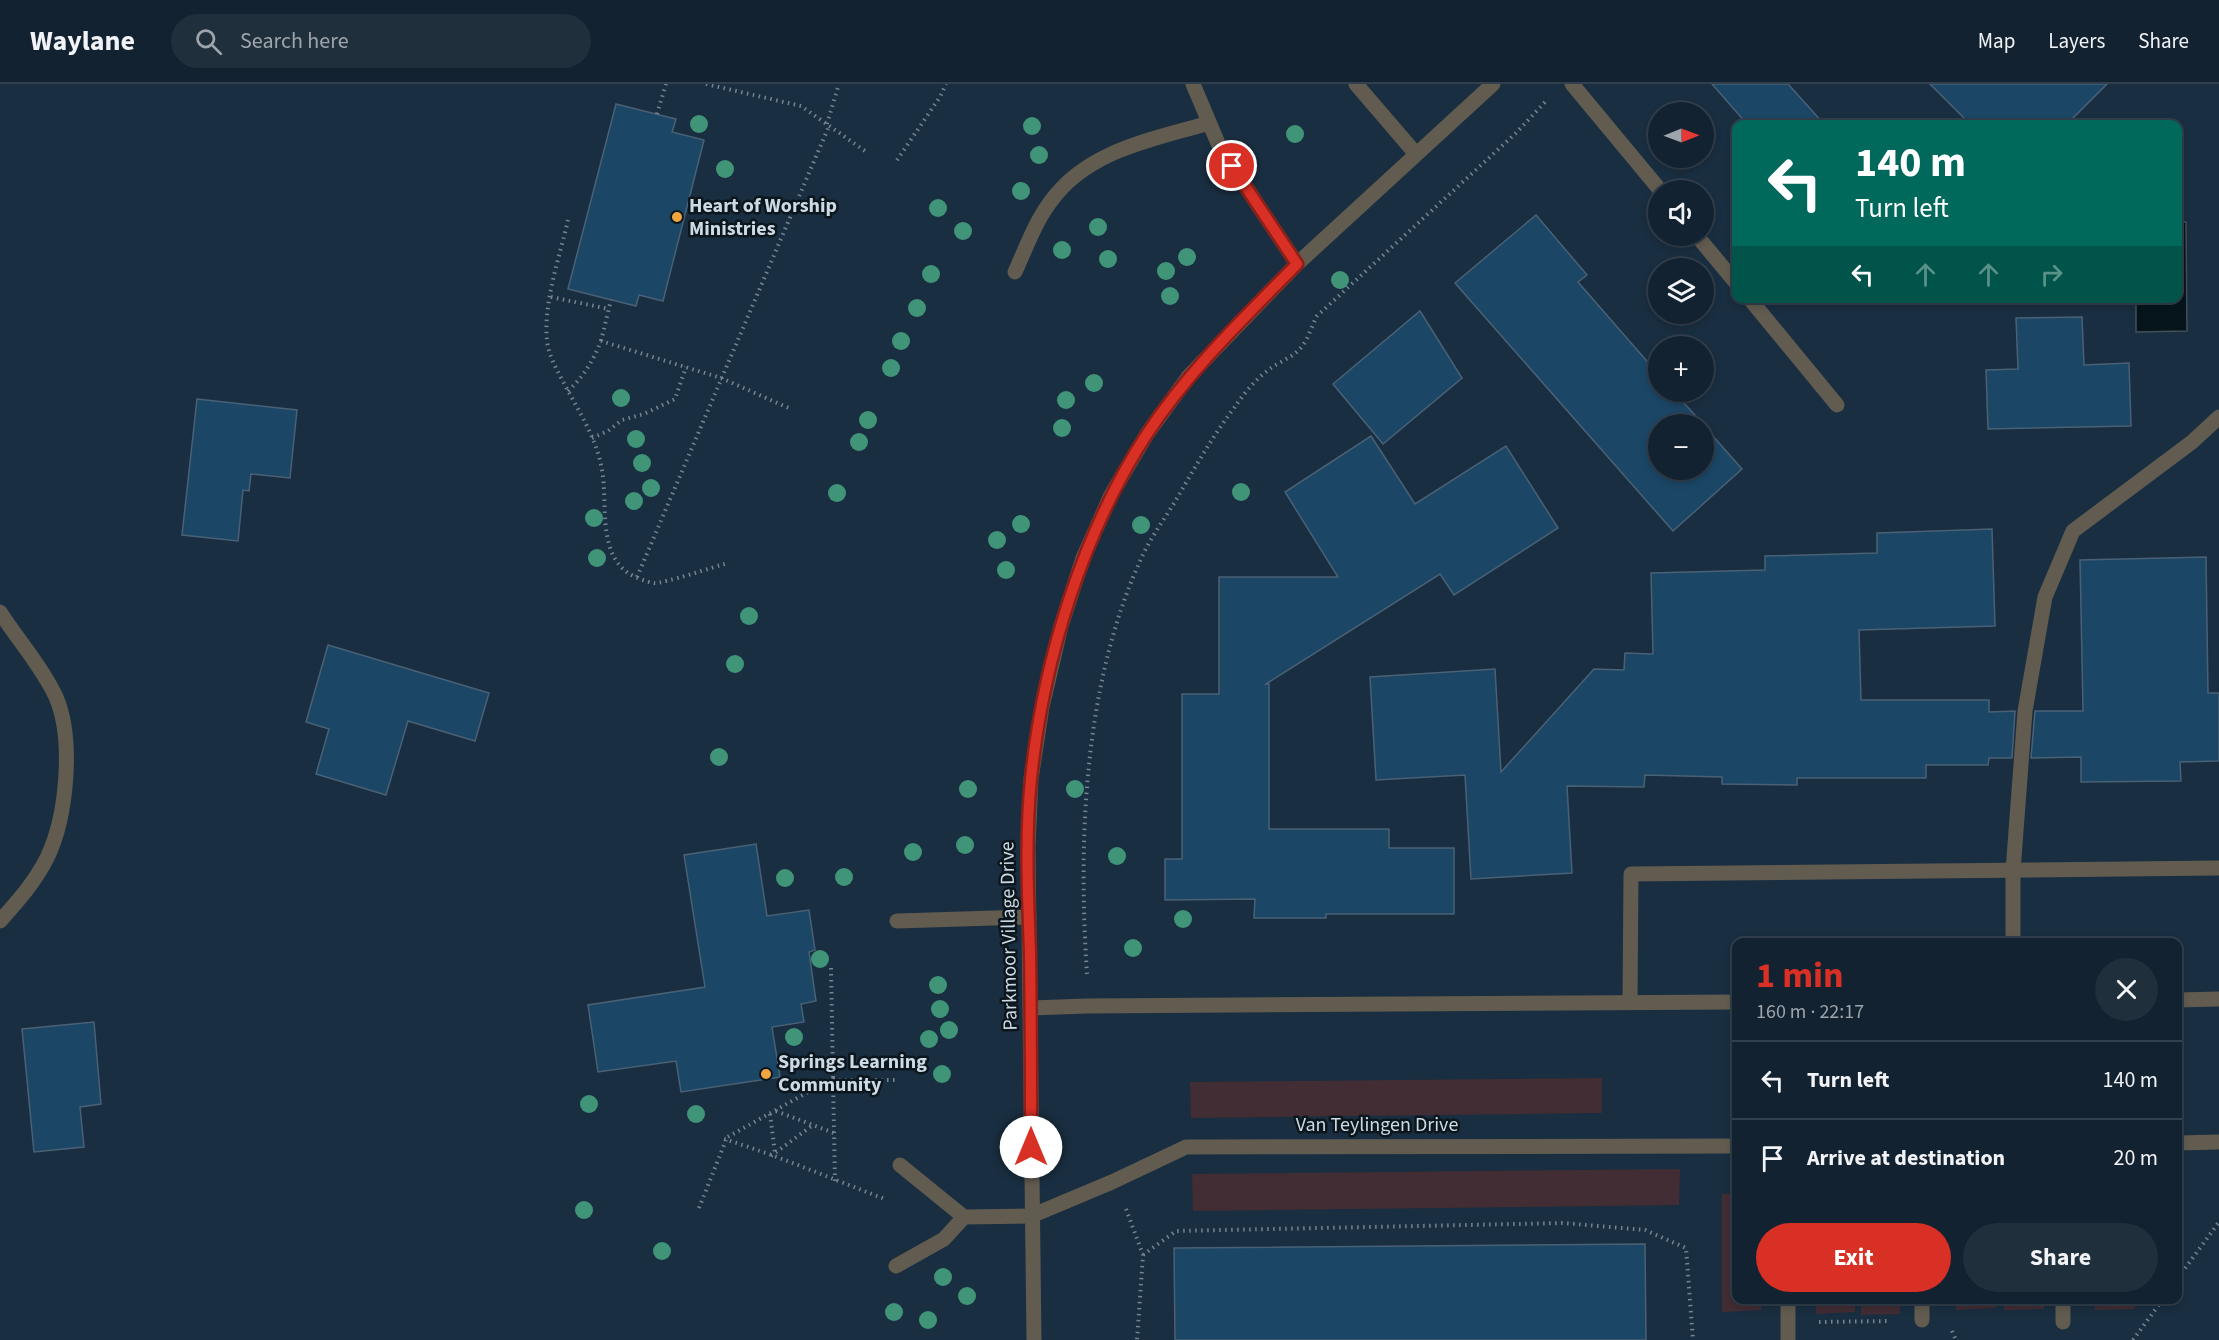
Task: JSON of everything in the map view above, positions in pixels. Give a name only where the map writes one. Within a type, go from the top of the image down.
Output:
[{"type":"street","points":[[1193,84],[1220,148],[1297,264]]},
{"type":"street","points":[[1356,84],[1416,154]]},
{"type":"street","name":"Parkmoor Village Drive","points":[[1034,1340],[1028,846],[1031,779],[1040,717],[1061,626],[1083,558],[1111,495],[1141,445],[1189,376],[1297,264],[1493,84]]},
{"type":"street","points":[[1572,84],[1652,180]]},
{"type":"street","points":[[1016,272],[1036,227],[1051,201],[1082,170],[1099,158],[1135,144],[1209,123]]},
{"type":"street","points":[[1705,246],[1732,278]]},
{"type":"street","points":[[1753,303],[1837,405]]},
{"type":"street","points":[[2013,938],[2013,871],[2025,711],[2045,597],[2073,531],[2192,442],[2219,417]]},
{"type":"street","points":[[0,612],[55,697],[67,739],[64,788],[57,828],[47,858],[0,921]]},
{"type":"street","points":[[1630,1002],[1631,874],[2219,868]]},
{"type":"street","points":[[897,921],[1029,917]]},
{"type":"street","points":[[2182,1000],[2219,999]]},
{"type":"street","points":[[1031,1008],[1732,1002]]},
{"type":"street","points":[[2182,1143],[2219,1142]]},
{"type":"street","name":"Van Teylingen Drive","points":[[1031,1216],[1112,1182],[1186,1147],[1732,1146]]},
{"type":"street","points":[[900,1165],[964,1217],[1031,1216]]},
{"type":"street","points":[[896,1266],[944,1239],[964,1217]]},
{"type":"street","points":[[1788,1304],[1788,1340]]},
{"type":"street","points":[[1922,1304],[1922,1320]]},
{"type":"street","points":[[2063,1304],[2063,1322]]},
{"type":"path","points":[[657,114],[666,84]]},
{"type":"path","points":[[706,84],[801,106],[865,151]]},
{"type":"path","points":[[637,577],[828,125],[839,84]]},
{"type":"path","points":[[897,160],[940,97],[946,84]]},
{"type":"path","points":[[1087,976],[1083,864],[1088,776],[1108,650],[1127,592],[1142,557],[1193,470],[1233,409],[1255,381],[1268,369],[1293,356],[1304,344],[1317,316],[1516,133],[1547,99]]},
{"type":"path","points":[[568,220],[551,297],[547,342],[554,363],[592,438],[602,471],[610,546],[620,565],[629,574],[655,584],[728,563]]},
{"type":"path","points":[[551,297],[609,309]]},
{"type":"path","points":[[568,391],[582,378],[594,359],[611,300]]},
{"type":"path","points":[[601,341],[721,378],[791,409]]},
{"type":"path","points":[[592,438],[608,431],[622,420],[644,414],[675,399],[686,367]]},
{"type":"path","points":[[831,968],[835,1181]]},
{"type":"path","points":[[699,1208],[726,1140],[724,1139],[833,1079],[899,1080]]},
{"type":"path","points":[[775,1110],[834,1133]]},
{"type":"path","points":[[770,1114],[773,1155]]},
{"type":"path","points":[[773,1155],[814,1125]]},
{"type":"path","points":[[726,1140],[773,1155],[885,1199]]},
{"type":"path","points":[[1125,1206],[1143,1255],[1137,1340]]},
{"type":"path","points":[[2182,1272],[2219,1221]]},
{"type":"path","points":[[1143,1255],[1176,1231],[1563,1223],[1644,1230],[1686,1248],[1693,1340]]},
{"type":"path","points":[[2133,1340],[2159,1304]]},
{"type":"path","points":[[1811,1328],[1818,1322],[1922,1320]]},
{"type":"shaded area","points":[[2182,222],[2186,222],[2187,331],[2136,332],[2136,303],[2182,303]]},
{"type":"shaded area","points":[[1602,1078],[1602,1113],[1191,1118],[1190,1082]]},
{"type":"shaded area","points":[[1680,1169],[1679,1205],[1193,1211],[1192,1174]]},
{"type":"shaded area","points":[[1722,1194],[1732,1194],[1732,1304],[1761,1304],[1761,1310],[1722,1312]]},
{"type":"shaded area","points":[[1816,1304],[1855,1304],[1855,1312],[1816,1314]]},
{"type":"shaded area","points":[[1861,1304],[1900,1304],[1900,1314],[1861,1315]]},
{"type":"shaded area","points":[[1956,1304],[1996,1304],[1996,1308],[1956,1310]]},
{"type":"shaded area","points":[[2004,1304],[2044,1304],[2044,1309],[2004,1310]]},
{"type":"shaded area","points":[[2095,1304],[2135,1304],[2135,1309],[2095,1310]]},
{"type":"building","points":[[1712,84],[1788,84],[1820,120],[1744,120]]},
{"type":"building","points":[[1930,84],[2107,84],[2071,120],[1966,120]]},
{"type":"building","points":[[616,104],[676,119],[672,132],[704,140],[663,301],[639,295],[636,306],[568,289]]},
{"type":"building","points":[[1536,215],[1587,275],[1578,282],[1648,362],[1648,402],[1683,402],[1694,414],[1648,414],[1648,480],[1714,480],[1714,437],[1742,469],[1673,531],[1455,283]]},
{"type":"building","points":[[1420,311],[1462,378],[1383,444],[1333,384]]},
{"type":"building","points":[[2082,317],[2084,365],[2129,363],[2131,426],[1988,429],[1986,370],[2018,369],[2016,318]]},
{"type":"building","points":[[197,399],[297,410],[290,478],[251,474],[249,491],[243,490],[238,541],[182,535]]},
{"type":"building","points":[[1371,436],[1415,504],[1506,446],[1558,528],[1454,595],[1440,574],[1266,684],[1269,684],[1269,829],[1389,829],[1389,848],[1454,848],[1454,914],[1326,914],[1326,918],[1254,918],[1255,899],[1165,900],[1165,859],[1182,859],[1182,694],[1219,694],[1219,577],[1338,577],[1285,492]]},
{"type":"building","points":[[1992,529],[1995,626],[1859,630],[1861,700],[1989,700],[1989,712],[2015,711],[2012,758],[1989,758],[1988,765],[1926,765],[1926,778],[1797,778],[1797,785],[1722,784],[1722,777],[1645,775],[1644,787],[1567,786],[1572,873],[1471,879],[1465,775],[1376,780],[1370,677],[1495,669],[1501,772],[1594,669],[1624,670],[1625,653],[1653,654],[1651,573],[1765,570],[1765,556],[1877,553],[1877,533]]},
{"type":"building","points":[[2206,557],[2208,693],[2219,693],[2219,761],[2180,762],[2181,781],[2081,782],[2081,757],[2031,758],[2035,711],[2083,711],[2080,560]]},
{"type":"building","points":[[328,645],[489,693],[475,741],[408,721],[386,795],[316,774],[329,729],[306,722]]},
{"type":"building","points":[[756,844],[767,916],[809,910],[815,950],[809,952],[816,1001],[801,1004],[804,1022],[772,1027],[780,1077],[681,1092],[676,1061],[598,1072],[588,1005],[705,987],[684,855]]},
{"type":"building","points":[[94,1022],[101,1104],[80,1107],[84,1147],[34,1152],[22,1029]]},
{"type":"building","points":[[1645,1244],[1646,1340],[1175,1340],[1174,1248]]},
{"type":"place","name":"Heart of Worship Ministries","points":[[677,217]]},
{"type":"place","name":"Springs Learning Community","points":[[766,1074]]},
{"type":"route","points":[[1031,1147],[1028,846],[1031,779],[1042,707],[1061,626],[1083,558],[1111,495],[1147,434],[1189,376],[1297,264],[1232,166]]}]
